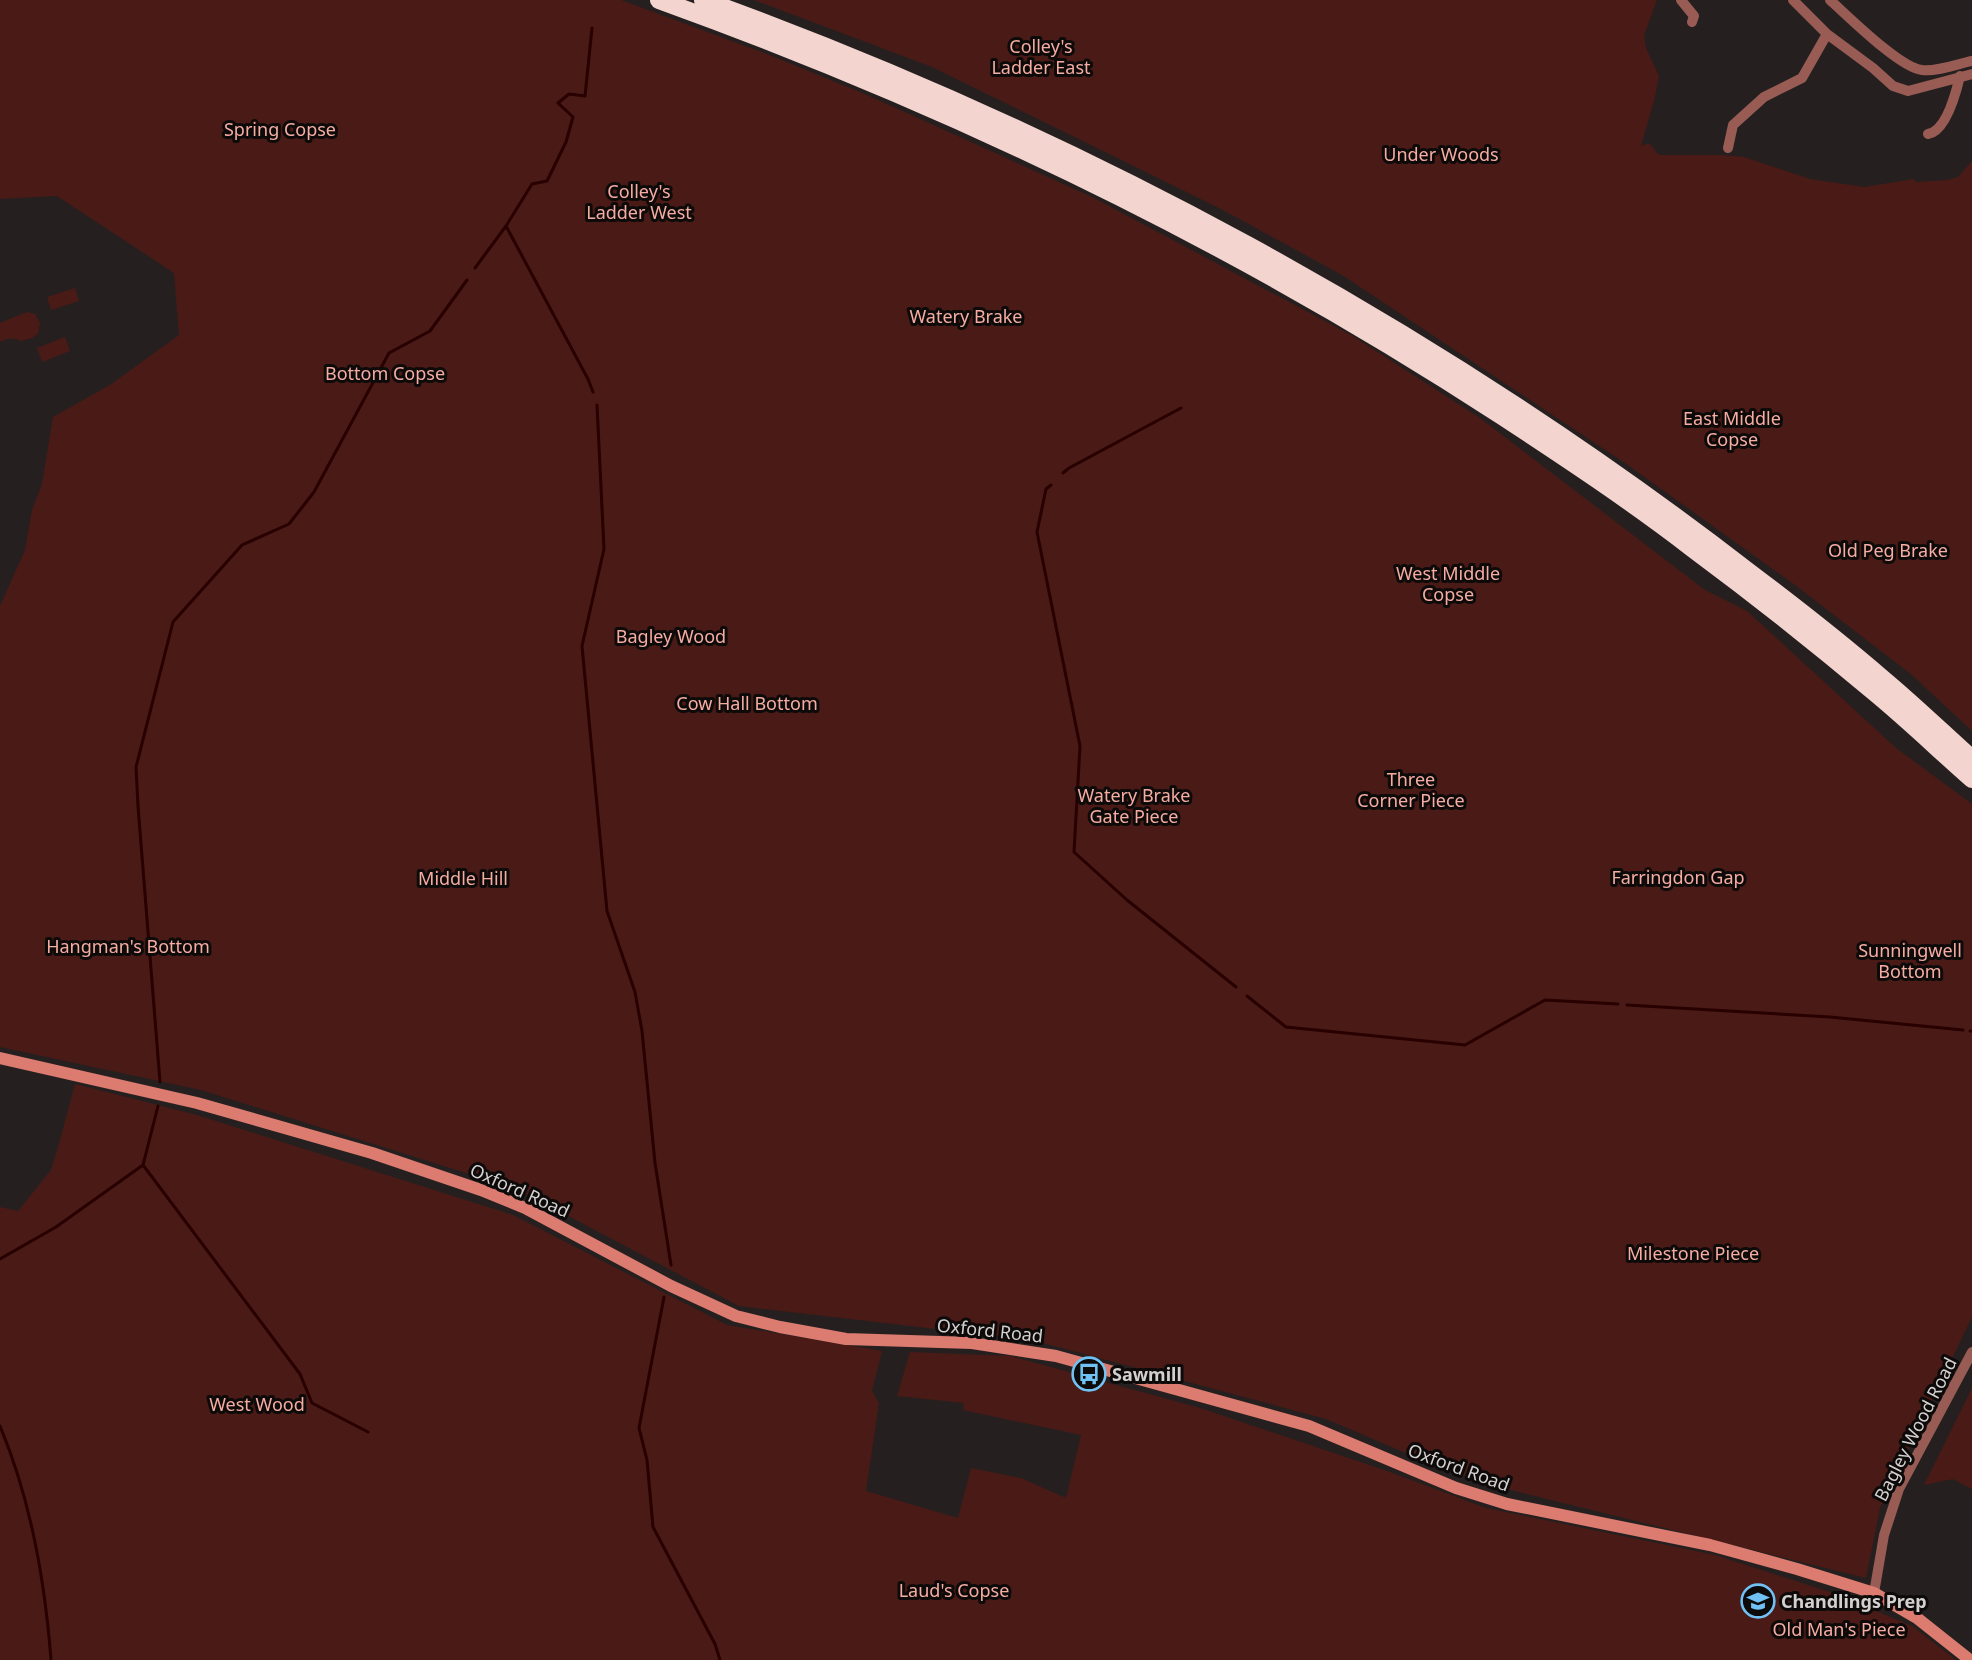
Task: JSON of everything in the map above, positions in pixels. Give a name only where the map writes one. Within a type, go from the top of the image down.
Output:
[{"type":"highway","points":[[659,0],[744,31],[878,85],[1065,169],[1258,269],[1348,320],[1456,386],[1575,464],[1691,547],[1875,692],[1972,779]]},
{"type":"highway","points":[[703,0],[884,71],[1072,155],[1306,277],[1385,324],[1464,372],[1584,451],[1701,535],[1875,672],[1972,759]]},
{"type":"street","points":[[1681,0],[1694,16],[1692,22]]},
{"type":"street","points":[[1793,0],[1827,34],[1899,89],[1908,92],[1972,74]]},
{"type":"street","points":[[1830,0],[1887,50],[1914,68],[1931,70],[1972,61]]},
{"type":"street","points":[[1728,148],[1733,125],[1764,97],[1802,78],[1827,34]]},
{"type":"street","points":[[1932,134],[1945,118],[1956,93],[1960,76]]},
{"type":"street","name":"Oxford Road","points":[[0,1058],[197,1103],[372,1153],[462,1184],[525,1208],[671,1286],[736,1316],[846,1339],[972,1343],[1056,1356],[1309,1426],[1456,1488],[1507,1504],[1710,1545],[1797,1569],[1874,1593],[1917,1618],[1970,1660]]},
{"type":"street","name":"Bagley Wood Road","points":[[1874,1593],[1884,1535],[1899,1489],[1972,1352]]},
{"type":"green space","name":"Bagley Wood","points":[[0,0],[621,0],[772,56],[867,95],[1094,198],[1351,335],[1480,418],[1705,590],[1747,611],[1896,748],[1972,804],[1972,1317],[1880,1508],[1866,1578],[1487,1484],[1441,1468],[1326,1419],[1032,1340],[739,1306],[517,1189],[201,1090],[0,1047],[0,606],[25,550],[32,510],[42,484],[53,417],[110,385],[179,335],[174,273],[57,196],[0,199]]},
{"type":"green space","points":[[754,0],[1657,0],[1644,35],[1646,48],[1659,76],[1641,146],[1649,143],[1659,155],[1744,157],[1810,179],[1864,187],[1914,179],[1915,182],[1948,180],[1958,177],[1972,161],[1972,731],[1912,675],[1795,585],[1625,463],[1342,275],[1221,209],[932,67]]},
{"type":"green space","points":[[75,288],[79,301],[51,310],[47,297]]},
{"type":"green space","points":[[27,312],[35,314],[40,323],[38,334],[21,341],[10,338],[0,342],[0,323]]},
{"type":"green space","points":[[65,337],[70,351],[42,362],[37,348]]},
{"type":"green space","name":"West Wood","points":[[75,1084],[197,1115],[513,1215],[727,1325],[882,1351],[872,1391],[879,1403],[866,1491],[958,1518],[971,1468],[1021,1478],[1066,1498],[1081,1435],[963,1410],[964,1403],[897,1396],[910,1352],[1011,1356],[1200,1408],[1387,1471],[1486,1508],[1715,1555],[1833,1593],[1912,1626],[1956,1660],[0,1660],[0,1207],[18,1211],[51,1170]]},
{"type":"green space","points":[[1972,1388],[1972,1489],[1953,1479],[1924,1485]]},
{"type":"waterway","points":[[475,268],[506,226],[532,184],[547,181],[566,142],[573,117],[558,103],[569,94],[585,96],[592,28]]},
{"type":"waterway","points":[[506,226],[593,392]]},
{"type":"waterway","points":[[160,1082],[136,767],[173,622],[242,545],[289,524],[314,492],[389,353],[430,331],[467,280]]},
{"type":"waterway","points":[[597,405],[604,549],[582,646],[607,911],[635,992],[642,1031],[655,1163],[671,1265]]},
{"type":"waterway","points":[[1063,473],[1181,408]]},
{"type":"waterway","points":[[1051,485],[1046,489],[1037,532],[1080,746],[1074,852],[1127,900],[1236,987]]},
{"type":"waterway","points":[[1247,996],[1286,1027],[1465,1045],[1545,1000],[1618,1004]]},
{"type":"waterway","points":[[1627,1005],[1830,1017],[1963,1030]]},
{"type":"waterway","points":[[158,1106],[143,1165],[300,1374],[312,1403],[368,1432]]},
{"type":"waterway","points":[[0,1259],[56,1227],[143,1165]]},
{"type":"waterway","points":[[664,1297],[639,1428],[647,1460],[653,1527],[715,1644],[720,1660]]},
{"type":"waterway","points":[[0,1426],[20,1483],[35,1541],[45,1601],[51,1660]]},
{"type":"place","name":"Sawmill","points":[[1089,1374]]},
{"type":"place","name":"Chandlings Prep","points":[[1758,1601]]},
{"type":"park label","name":"Colley's Ladder East","points":[[1041,56]]},
{"type":"park label","name":"Spring Copse","points":[[280,129]]},
{"type":"park label","name":"Under Woods","points":[[1441,154]]},
{"type":"park label","name":"Colley's Ladder West","points":[[639,201]]},
{"type":"park label","name":"Watery Brake","points":[[966,316]]},
{"type":"park label","name":"Bottom Copse","points":[[385,373]]},
{"type":"park label","name":"East Middle Copse","points":[[1732,428]]},
{"type":"park label","name":"Old Peg Brake","points":[[1888,550]]},
{"type":"park label","name":"West Middle Copse","points":[[1448,583]]},
{"type":"park label","name":"Cow Hall Bottom","points":[[747,703]]},
{"type":"park label","name":"Three Corner Piece","points":[[1411,789]]},
{"type":"park label","name":"Watery Brake Gate Piece","points":[[1134,805]]},
{"type":"park label","name":"Farringdon Gap","points":[[1678,877]]},
{"type":"park label","name":"Middle Hill","points":[[463,878]]},
{"type":"park label","name":"Hangman's Bottom","points":[[128,946]]},
{"type":"park label","name":"Sunningwell Bottom","points":[[1910,960]]},
{"type":"park label","name":"Milestone Piece","points":[[1693,1253]]},
{"type":"park label","name":"Laud's Copse","points":[[954,1590]]},
{"type":"park label","name":"Old Man's Piece","points":[[1839,1629]]}]
